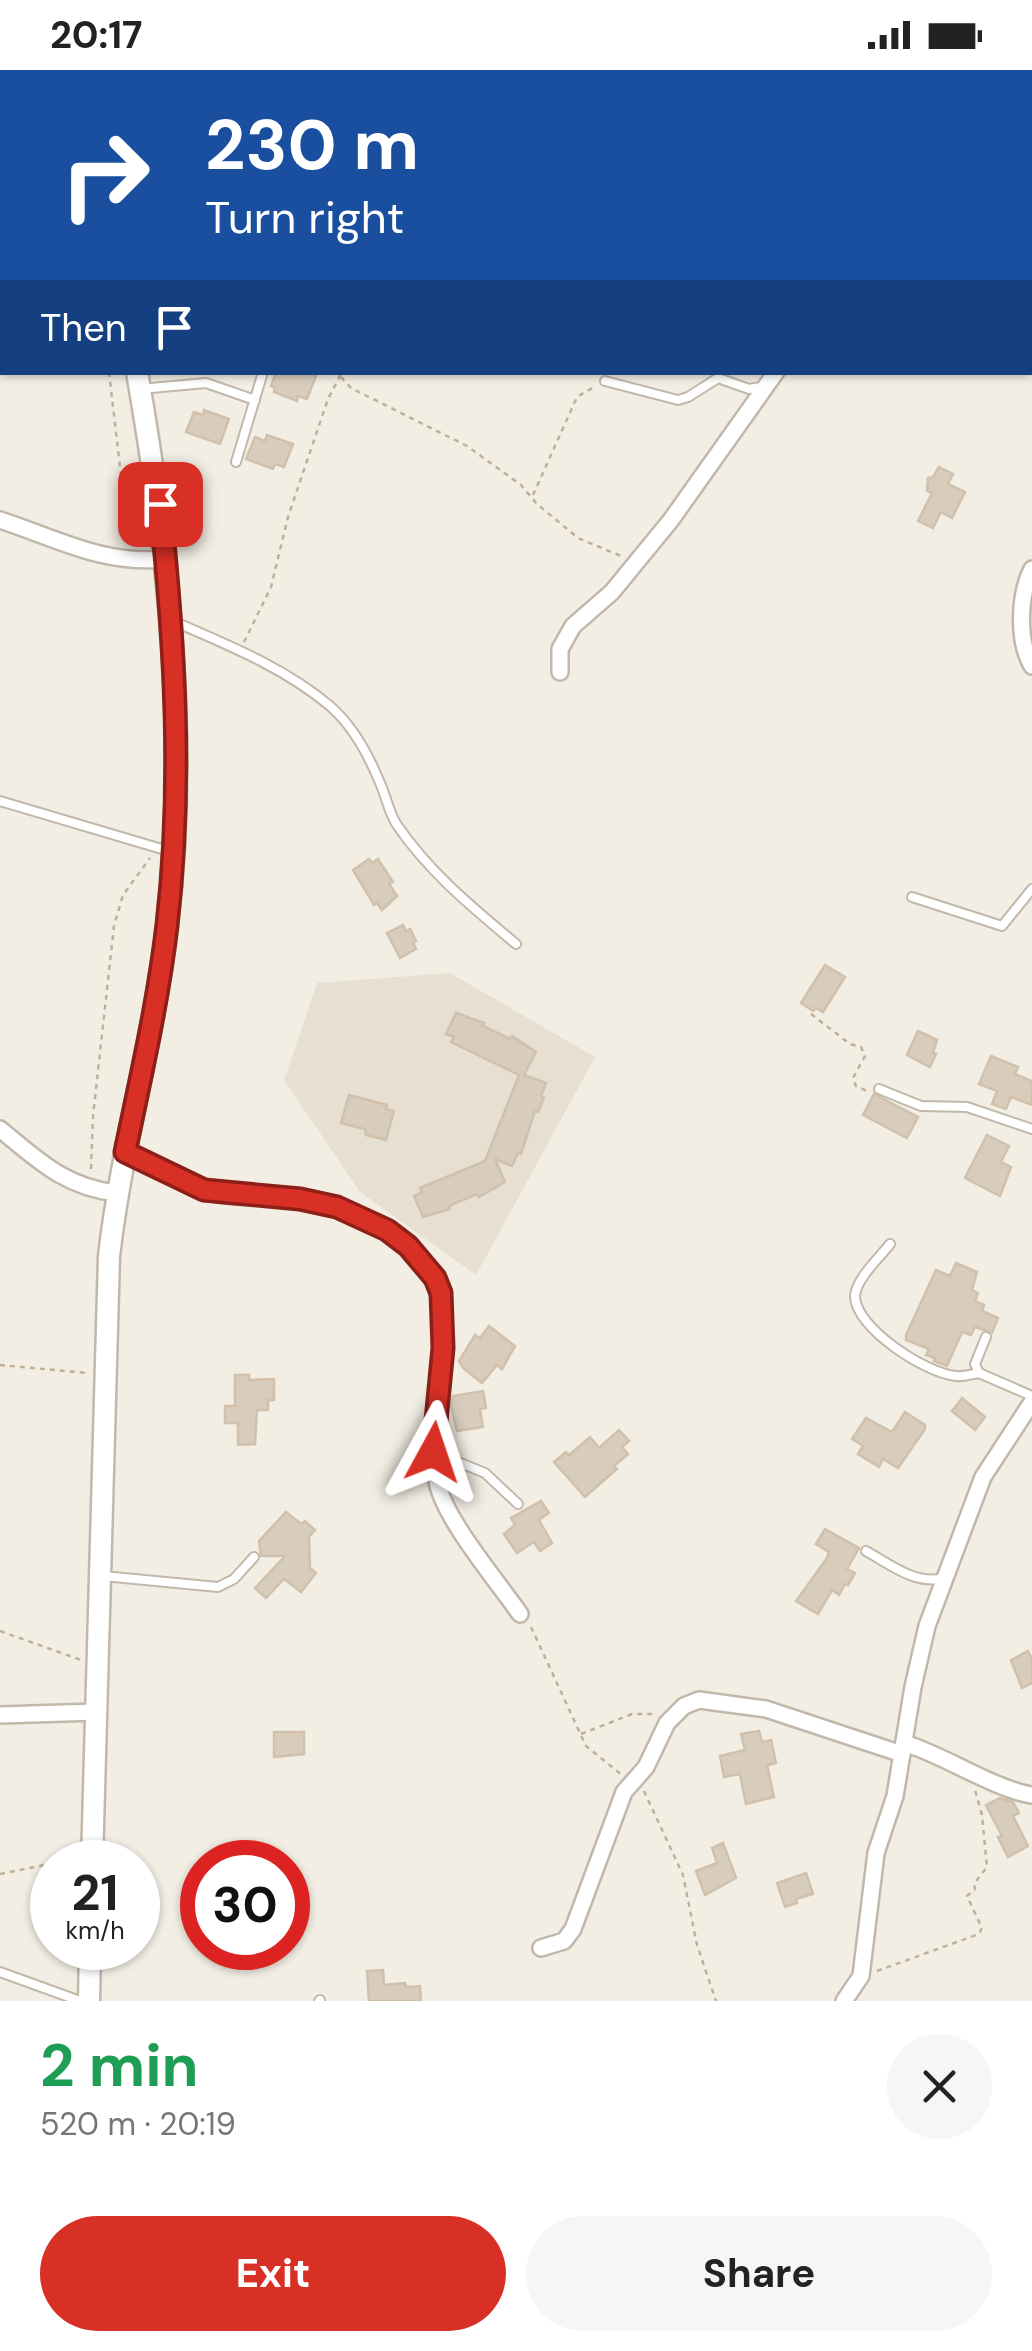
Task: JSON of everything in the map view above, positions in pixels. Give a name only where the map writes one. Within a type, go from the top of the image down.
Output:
[{"type":"street","points":[[560,672],[560,649],[572,626],[612,592],[671,520],[773,377]]},
{"type":"street","points":[[93,1840],[109,1256],[116,1193],[157,998],[168,923],[164,850],[176,725],[166,558],[139,380]]},
{"type":"street","points":[[0,520],[102,556],[130,560],[166,558]]},
{"type":"street","points":[[1032,568],[1020,603],[1024,647],[1032,666]]},
{"type":"street","points":[[0,1130],[68,1182],[116,1193]]},
{"type":"street","points":[[125,1152],[204,1190],[300,1199],[337,1207],[387,1230],[408,1246],[435,1278],[441,1293],[443,1348],[433,1452],[440,1493],[520,1614]]},
{"type":"street","points":[[844,2001],[861,1976],[876,1853],[896,1796],[913,1687],[944,1578],[983,1477],[1032,1399]]},
{"type":"street","points":[[540,1948],[564,1941],[573,1929],[624,1792],[646,1767],[668,1723],[684,1706],[700,1700],[766,1709],[903,1749],[935,1753],[1015,1791],[1032,1795]]},
{"type":"street","points":[[0,1716],[96,1712]]},
{"type":"street","points":[[89,2001],[90,1970]]},
{"type":"lane","points":[[236,462],[262,375]]},
{"type":"lane","points":[[605,380],[678,400],[718,378],[749,389],[773,377]]},
{"type":"lane","points":[[139,380],[206,384],[255,400]]},
{"type":"lane","points":[[171,620],[281,673],[330,707],[367,756],[395,822],[443,883],[516,944]]},
{"type":"lane","points":[[0,801],[164,850]]},
{"type":"lane","points":[[912,897],[1002,926],[1032,889]]},
{"type":"lane","points":[[878,1090],[921,1106],[967,1106],[1032,1128]]},
{"type":"lane","points":[[890,1244],[858,1287],[857,1304],[864,1318],[900,1353],[954,1376],[979,1373],[1032,1399]]},
{"type":"lane","points":[[979,1373],[975,1364],[986,1337]]},
{"type":"lane","points":[[433,1452],[485,1473],[518,1504]]},
{"type":"lane","points":[[866,1551],[914,1578],[944,1578]]},
{"type":"lane","points":[[99,1575],[218,1586],[234,1580],[254,1557]]},
{"type":"lane","points":[[0,1972],[80,2001]]},
{"type":"path","points":[[108,375],[130,560]]},
{"type":"path","points":[[240,651],[271,587],[294,500],[328,399],[341,375],[351,388],[467,446],[578,538],[634,565]]},
{"type":"path","points":[[532,496],[577,397],[605,380]]},
{"type":"path","points":[[90,1190],[93,1116],[114,926],[124,895],[164,850]]},
{"type":"path","points":[[811,1014],[850,1044],[861,1047],[865,1056],[853,1078],[856,1086],[866,1092],[878,1090]]},
{"type":"path","points":[[0,1365],[103,1374]]},
{"type":"path","points":[[0,1631],[97,1665]]},
{"type":"path","points":[[581,1734],[632,1714],[653,1714],[684,1706]]},
{"type":"path","points":[[861,1976],[980,1934],[982,1928],[967,1896],[987,1867],[974,1772]]},
{"type":"path","points":[[0,1874],[30,1868]]},
{"type":"shaded area","points":[[450,973],[595,1057],[476,1275],[360,1192],[284,1080],[317,983]]},
{"type":"building","points":[[275,375],[316,376],[307,399],[298,396],[297,401],[274,392],[271,386]]},
{"type":"building","points":[[204,410],[229,419],[220,444],[186,432],[194,412],[203,415]]},
{"type":"building","points":[[267,435],[293,444],[284,467],[275,464],[273,469],[246,459],[255,437],[265,441]]},
{"type":"building","points":[[939,467],[953,474],[948,484],[965,492],[952,518],[941,512],[933,528],[918,521],[932,493],[927,491],[928,478]]},
{"type":"building","points":[[369,859],[372,863],[378,859],[397,896],[382,910],[377,903],[374,905],[353,870]]},
{"type":"building","points":[[403,925],[406,931],[410,929],[416,949],[400,958],[387,933]]},
{"type":"building","points":[[825,965],[845,977],[823,1012],[816,1008],[813,1011],[801,1003]]},
{"type":"building","points":[[456,1013],[484,1023],[483,1026],[510,1039],[512,1036],[536,1052],[524,1075],[546,1083],[541,1096],[544,1098],[538,1112],[535,1111],[521,1154],[512,1166],[495,1159],[505,1182],[479,1197],[477,1194],[449,1206],[450,1209],[423,1217],[414,1196],[422,1192],[420,1188],[485,1161],[519,1075],[451,1042],[454,1037],[446,1034]]},
{"type":"building","points":[[918,1031],[937,1040],[930,1067],[907,1055]]},
{"type":"building","points":[[991,1056],[1018,1067],[1015,1074],[1032,1081],[1032,1105],[1011,1097],[1006,1109],[992,1104],[997,1091],[979,1084]]},
{"type":"building","points":[[874,1094],[918,1117],[907,1138],[863,1115]]},
{"type":"building","points":[[349,1095],[387,1105],[386,1109],[394,1111],[386,1140],[341,1123]]},
{"type":"building","points":[[987,1135],[1009,1146],[1001,1162],[1011,1167],[1000,1196],[965,1178]]},
{"type":"building","points":[[956,1263],[977,1272],[972,1290],[978,1293],[975,1301],[984,1305],[982,1311],[998,1318],[992,1333],[975,1327],[971,1335],[962,1332],[947,1366],[926,1355],[929,1349],[906,1340],[906,1335],[936,1270],[950,1276]]},
{"type":"building","points":[[489,1326],[515,1346],[502,1369],[497,1365],[482,1383],[459,1361],[475,1335],[480,1338]]},
{"type":"building","points":[[235,1375],[249,1375],[249,1380],[274,1379],[274,1400],[268,1400],[268,1410],[257,1410],[255,1444],[238,1445],[238,1423],[225,1423],[225,1406],[235,1406]]},
{"type":"building","points":[[483,1391],[483,1427],[457,1431],[451,1406],[453,1396]]},
{"type":"building","points":[[962,1398],[985,1417],[975,1430],[952,1411]]},
{"type":"building","points":[[905,1412],[925,1425],[925,1429],[898,1468],[883,1459],[879,1467],[858,1454],[863,1446],[852,1439],[866,1418],[892,1432]]},
{"type":"building","points":[[619,1430],[629,1441],[622,1447],[628,1454],[585,1497],[554,1462],[590,1437],[599,1448]]},
{"type":"building","points":[[541,1501],[549,1513],[539,1520],[552,1543],[540,1551],[534,1542],[517,1553],[504,1534],[515,1525],[511,1518]]},
{"type":"building","points":[[286,1512],[315,1530],[309,1537],[310,1568],[316,1573],[301,1592],[284,1579],[266,1598],[255,1588],[285,1556],[261,1556],[259,1541]]},
{"type":"building","points":[[825,1529],[859,1548],[847,1569],[855,1573],[848,1585],[839,1595],[832,1590],[818,1614],[796,1601],[827,1558],[829,1552],[816,1544]]},
{"type":"building","points":[[1028,1651],[1032,1683],[1022,1688],[1011,1660]]},
{"type":"building","points":[[759,1731],[762,1742],[771,1740],[776,1763],[767,1765],[774,1797],[746,1804],[740,1774],[724,1777],[720,1756],[745,1750],[741,1734]]},
{"type":"building","points":[[274,1732],[304,1732],[304,1754],[274,1757]]},
{"type":"building","points":[[1000,1798],[1013,1802],[1019,1813],[1013,1816],[1028,1846],[1008,1857],[986,1805]]},
{"type":"building","points":[[723,1843],[736,1878],[705,1895],[696,1871],[717,1863],[712,1848]]},
{"type":"building","points":[[806,1873],[813,1894],[785,1907],[777,1883]]},
{"type":"building","points":[[383,1970],[384,1985],[420,1986],[421,2001],[369,2001],[367,1971]]},
{"type":"route","points":[[160,504],[175,696],[172,852],[168,923],[157,998],[125,1152],[204,1190],[300,1199],[337,1207],[387,1230],[408,1246],[426,1265],[441,1293],[443,1348],[433,1452]]}]
